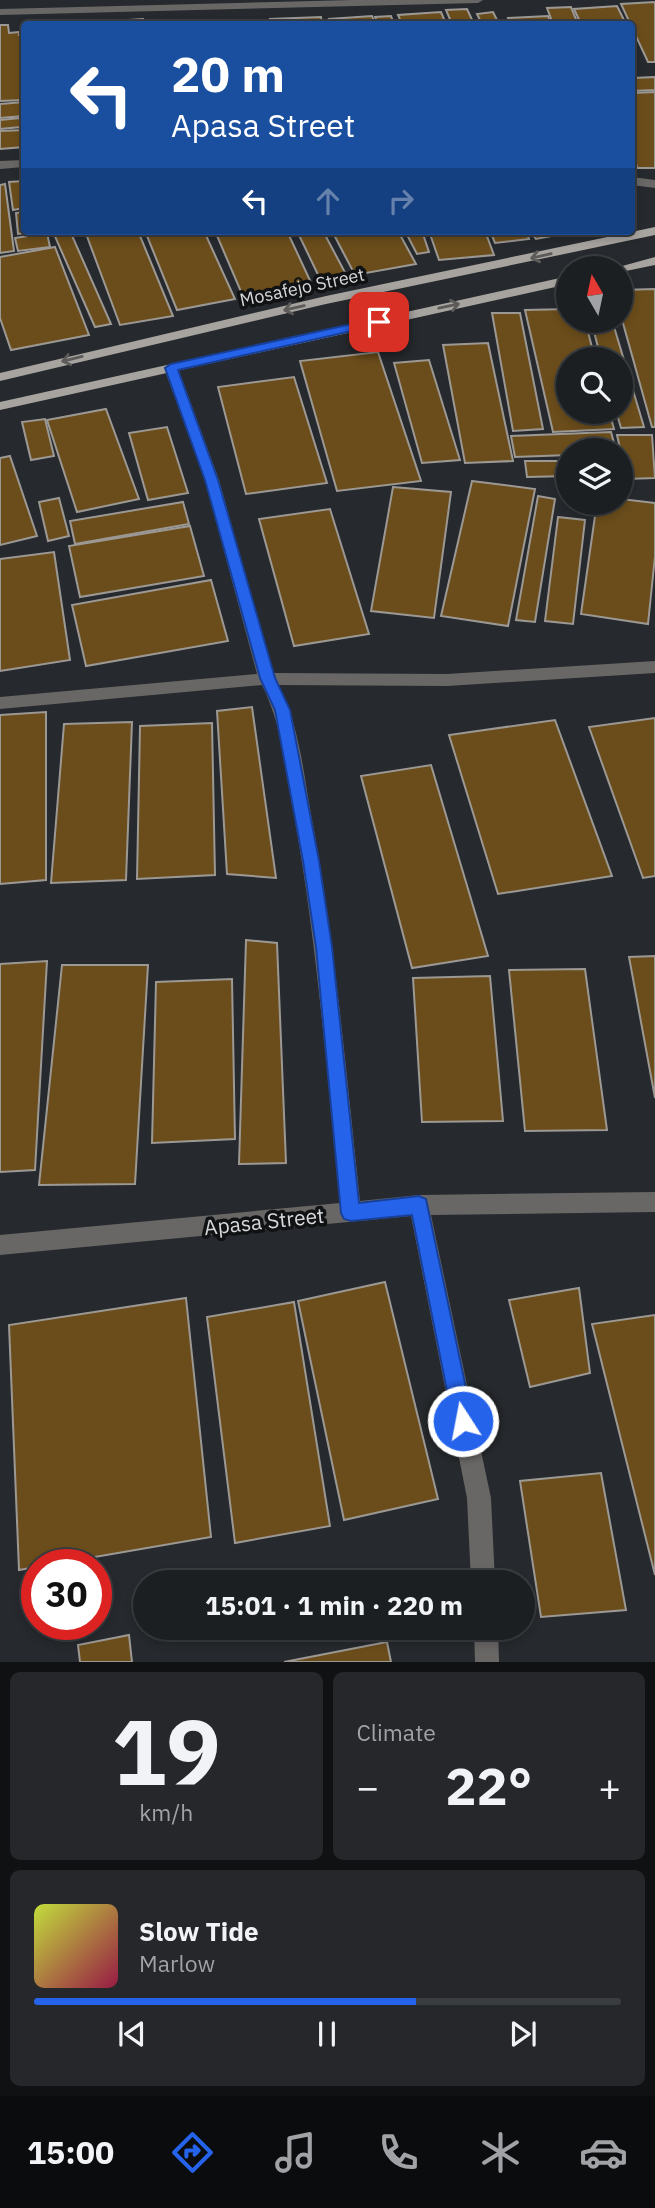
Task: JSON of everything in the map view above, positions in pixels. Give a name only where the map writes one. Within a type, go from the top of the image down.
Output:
[{"type":"main road","name":"Mosafejo Street","points":[[0,407],[171,368],[339,314],[655,231]]},
{"type":"main road","points":[[634,265],[655,261]]},
{"type":"main road","name":"Mosafejo Street","points":[[0,377],[339,314],[556,282]]},
{"type":"street","points":[[0,12],[478,0]]},
{"type":"street","points":[[0,165],[21,164]]},
{"type":"street","points":[[635,181],[655,184]]},
{"type":"street","points":[[171,368],[212,480],[267,678],[283,710],[324,947],[351,1213]]},
{"type":"street","points":[[0,703],[267,678],[447,680],[655,667]]},
{"type":"street","name":"Apasa Street","points":[[0,1245],[419,1205],[655,1202]]},
{"type":"street","points":[[419,1205],[479,1498],[482,1570]]},
{"type":"street","points":[[486,1640],[487,1662]]},
{"type":"building","points":[[655,2],[655,62],[648,62],[635,34],[635,21],[629,21],[621,4]]},
{"type":"building","points":[[617,6],[624,21],[580,21],[574,9]]},
{"type":"building","points":[[571,7],[577,21],[552,21],[547,8]]},
{"type":"building","points":[[467,9],[473,21],[451,21],[446,10]]},
{"type":"building","points":[[441,12],[445,21],[401,21],[398,15]]},
{"type":"building","points":[[493,12],[498,21],[480,21],[477,14]]},
{"type":"building","points":[[372,16],[374,21],[329,21]]},
{"type":"building","points":[[391,16],[393,21],[377,21],[375,17]]},
{"type":"building","points":[[548,16],[550,21],[509,21],[508,18]]},
{"type":"building","points":[[321,17],[322,21],[270,21]]},
{"type":"building","points":[[0,25],[8,25],[9,33],[20,32],[21,35],[21,100],[0,101]]},
{"type":"building","points":[[655,77],[655,90],[635,91],[635,78]]},
{"type":"building","points":[[655,92],[655,168],[637,168],[635,93]]},
{"type":"building","points":[[21,102],[21,116],[0,118],[0,104]]},
{"type":"building","points":[[20,118],[21,127],[0,129],[0,120]]},
{"type":"building","points":[[21,130],[21,147],[0,149],[0,131]]},
{"type":"building","points":[[21,181],[21,209],[13,210],[9,182]]},
{"type":"building","points":[[5,184],[14,251],[0,253],[0,185]]},
{"type":"building","points":[[21,212],[21,234],[18,234],[16,213]]},
{"type":"building","points":[[47,235],[50,247],[18,251],[15,238]]},
{"type":"building","points":[[54,235],[72,235],[111,324],[95,327]]},
{"type":"building","points":[[86,235],[140,235],[173,316],[120,325]]},
{"type":"building","points":[[147,235],[206,235],[235,299],[177,310]]},
{"type":"building","points":[[217,235],[289,235],[314,289],[245,301]]},
{"type":"building","points":[[299,235],[325,235],[349,280],[323,285]]},
{"type":"building","points":[[334,235],[400,235],[416,264],[355,275]]},
{"type":"building","points":[[407,235],[423,235],[429,252],[417,254]]},
{"type":"building","points":[[430,235],[486,235],[494,255],[439,260]]},
{"type":"building","points":[[492,235],[528,235],[529,239],[495,243]]},
{"type":"building","points":[[533,235],[557,235],[536,239]]},
{"type":"building","points":[[55,247],[89,335],[11,350],[0,318],[0,257]]},
{"type":"building","points":[[655,289],[655,427],[652,427],[633,359],[633,347],[630,347],[626,333],[634,332],[634,290]]},
{"type":"building","points":[[556,309],[556,333],[588,333],[592,347],[556,347],[556,424],[613,424],[614,429],[553,432],[525,310]]},
{"type":"building","points":[[492,313],[520,313],[543,429],[513,431]]},
{"type":"building","points":[[594,333],[616,333],[620,347],[598,347]]},
{"type":"building","points":[[488,343],[513,461],[465,463],[443,345]]},
{"type":"building","points":[[378,352],[421,481],[337,491],[300,361]]},
{"type":"building","points":[[429,360],[460,460],[422,463],[394,363]]},
{"type":"building","points":[[294,377],[327,483],[246,494],[218,387]]},
{"type":"building","points":[[633,390],[644,427],[621,428],[620,424],[633,424]]},
{"type":"building","points":[[106,409],[139,499],[77,512],[47,420]]},
{"type":"building","points":[[45,419],[54,456],[31,460],[22,422]]},
{"type":"building","points":[[167,427],[188,493],[148,500],[129,433]]},
{"type":"building","points":[[611,432],[613,438],[556,438],[556,455],[515,457],[511,436]]},
{"type":"building","points":[[617,435],[652,435],[655,478],[633,479],[633,438],[618,438]]},
{"type":"building","points":[[10,456],[37,536],[0,545],[0,458]]},
{"type":"building","points":[[525,461],[556,461],[556,476],[527,477]]},
{"type":"building","points":[[472,481],[535,489],[508,626],[441,616]]},
{"type":"building","points":[[393,487],[451,492],[434,618],[371,611]]},
{"type":"building","points":[[538,496],[555,499],[535,622],[516,620]]},
{"type":"building","points":[[59,498],[69,536],[48,541],[39,502]]},
{"type":"building","points":[[633,500],[655,503],[655,556],[648,624],[581,614],[595,515],[633,515]]},
{"type":"building","points":[[183,502],[189,524],[75,544],[70,521]]},
{"type":"building","points":[[330,509],[369,634],[294,646],[259,519]]},
{"type":"building","points":[[558,517],[585,520],[573,624],[545,621]]},
{"type":"building","points":[[190,526],[204,576],[80,597],[69,546]]},
{"type":"building","points":[[54,552],[70,660],[0,671],[0,559]]},
{"type":"building","points":[[211,580],[228,641],[86,666],[72,605]]},
{"type":"building","points":[[252,707],[276,878],[227,874],[217,711]]},
{"type":"building","points":[[46,712],[46,880],[0,884],[0,715]]},
{"type":"building","points":[[655,718],[655,876],[643,878],[589,727]]},
{"type":"building","points":[[555,720],[612,876],[498,894],[449,735]]},
{"type":"building","points":[[132,722],[126,880],[51,883],[64,724]]},
{"type":"building","points":[[212,723],[215,875],[137,879],[140,726]]},
{"type":"building","points":[[431,765],[488,956],[412,968],[361,776]]},
{"type":"building","points":[[246,940],[277,943],[286,1163],[239,1164]]},
{"type":"building","points":[[655,956],[655,1098],[629,957]]},
{"type":"building","points":[[47,961],[35,1170],[0,1172],[0,964]]},
{"type":"building","points":[[62,965],[148,965],[135,1184],[39,1185]]},
{"type":"building","points":[[585,969],[607,1130],[525,1131],[509,970]]},
{"type":"building","points":[[490,976],[503,1121],[422,1122],[413,978]]},
{"type":"building","points":[[232,979],[235,1139],[152,1143],[156,982]]},
{"type":"building","points":[[385,1282],[438,1499],[344,1520],[298,1301]]},
{"type":"building","points":[[579,1288],[590,1373],[530,1387],[509,1300]]},
{"type":"building","points":[[186,1298],[211,1537],[112,1554],[112,1549],[21,1549],[19,1570],[9,1325]]},
{"type":"building","points":[[294,1302],[330,1526],[235,1543],[207,1317]]},
{"type":"building","points":[[655,1315],[655,1575],[592,1324]]},
{"type":"building","points":[[601,1473],[626,1610],[541,1617],[520,1481]]},
{"type":"building","points":[[129,1635],[132,1662],[80,1662],[78,1645]]},
{"type":"building","points":[[387,1642],[391,1662],[284,1662]]},
{"type":"route","points":[[379,322],[171,368],[212,480],[267,678],[283,710],[324,947],[351,1213],[419,1205],[463,1421]]}]
